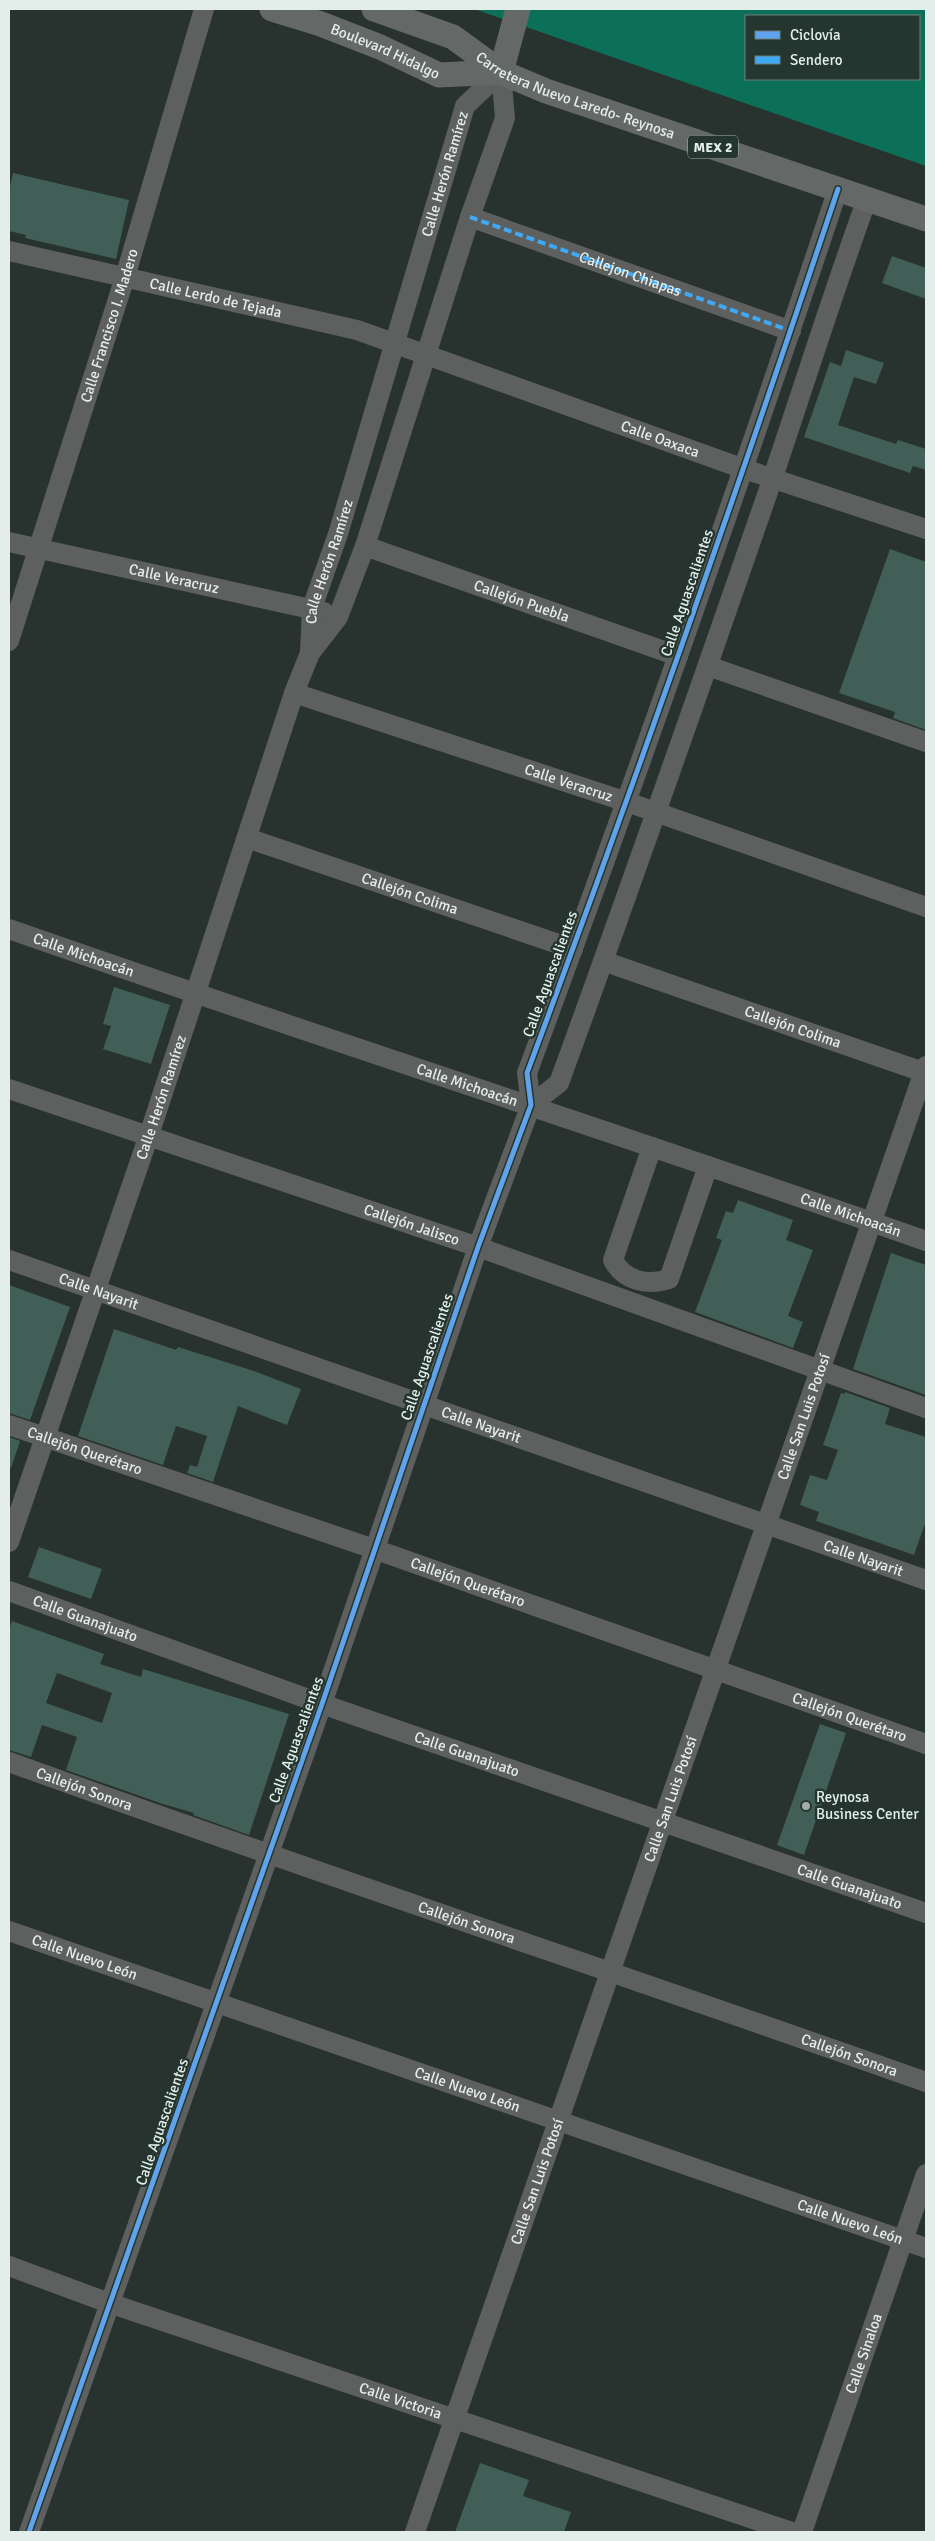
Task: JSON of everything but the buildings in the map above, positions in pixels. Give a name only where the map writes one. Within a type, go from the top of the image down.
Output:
[{"type":"main road","name":"Boulevard Hidalgo","points":[[272,9],[321,24],[380,47],[438,75],[501,72]]},
{"type":"main road","name":"Carretera Nuevo Laredo- Reynosa","points":[[374,9],[453,37],[501,72],[546,91],[926,220]]},
{"type":"main road","points":[[501,72],[514,20]]},
{"type":"street","name":"Calle Francisco I. Madero","points":[[9,641],[125,277],[204,9]]},
{"type":"street","name":"Calle Herón Ramírez","points":[[9,1542],[196,995],[294,693],[310,653],[338,617],[364,546],[427,356],[470,217],[505,118],[501,72]]},
{"type":"street","name":"Calle Herón Ramírez","points":[[310,653],[312,608],[338,534],[465,106],[501,72]]},
{"type":"street","name":"Calle Aguascalientes","points":[[29,2532],[109,2302],[165,2154],[322,1704],[478,1247],[531,1105],[527,1073],[627,802],[744,469],[838,189]]},
{"type":"street","points":[[531,1105],[559,1083],[658,813],[772,478],[830,300],[867,199]]},
{"type":"street","name":"Callejon Chiapas","points":[[470,217],[790,331]]},
{"type":"street","name":"Calle Lerdo de Tejada","points":[[9,251],[357,330],[394,344]]},
{"type":"street","name":"Calle Oaxaca","points":[[394,344],[744,469],[926,529]]},
{"type":"street","name":"Calle Veracruz","points":[[9,542],[312,608],[338,617]]},
{"type":"street","name":"Callejón Puebla","points":[[364,546],[678,656]]},
{"type":"street","points":[[708,666],[926,742]]},
{"type":"street","name":"Calle Veracruz","points":[[294,693],[627,802],[926,907]]},
{"type":"street","name":"Callejón Colima","points":[[247,838],[573,949]]},
{"type":"street","name":"Calle Michoacán","points":[[9,929],[196,995],[531,1105],[926,1240]]},
{"type":"street","name":"Callejón Colima","points":[[604,961],[926,1070]]},
{"type":"street","name":"Calle San Luis Potosí","points":[[415,2532],[926,1070]]},
{"type":"street","name":"Callejón Jalisco","points":[[9,1089],[478,1247],[926,1408]]},
{"type":"street","points":[[652,1147],[613,1260],[619,1270],[638,1281],[656,1283],[669,1279],[708,1166]]},
{"type":"street","name":"Calle Nayarit","points":[[9,1260],[926,1580]]},
{"type":"street","name":"Callejón Querétaro","points":[[9,1425],[374,1549],[926,1744]]},
{"type":"street","name":"Calle Guanajuato","points":[[9,1592],[322,1704],[926,1912]]},
{"type":"street","name":"Callejón Sonora","points":[[9,1762],[268,1856],[610,1970],[926,2082]]},
{"type":"street","name":"Calle Nuevo León","points":[[9,1931],[926,2248]]},
{"type":"street","name":"Calle Sinaloa","points":[[802,2532],[926,2174]]},
{"type":"street","name":"Calle Victoria","points":[[9,2266],[109,2302],[792,2532]]},
{"type":"shaded area","points":[[474,9],[926,9],[926,166]]},
{"type":"marked path","points":[[470,217],[791,331]]},
{"type":"cycle path","points":[[29,2532],[322,1704],[478,1247],[531,1105],[527,1073],[608,853],[686,632],[838,189]]},
{"type":"place","name":"Reynosa Business Center","points":[[806,1806]]}]
